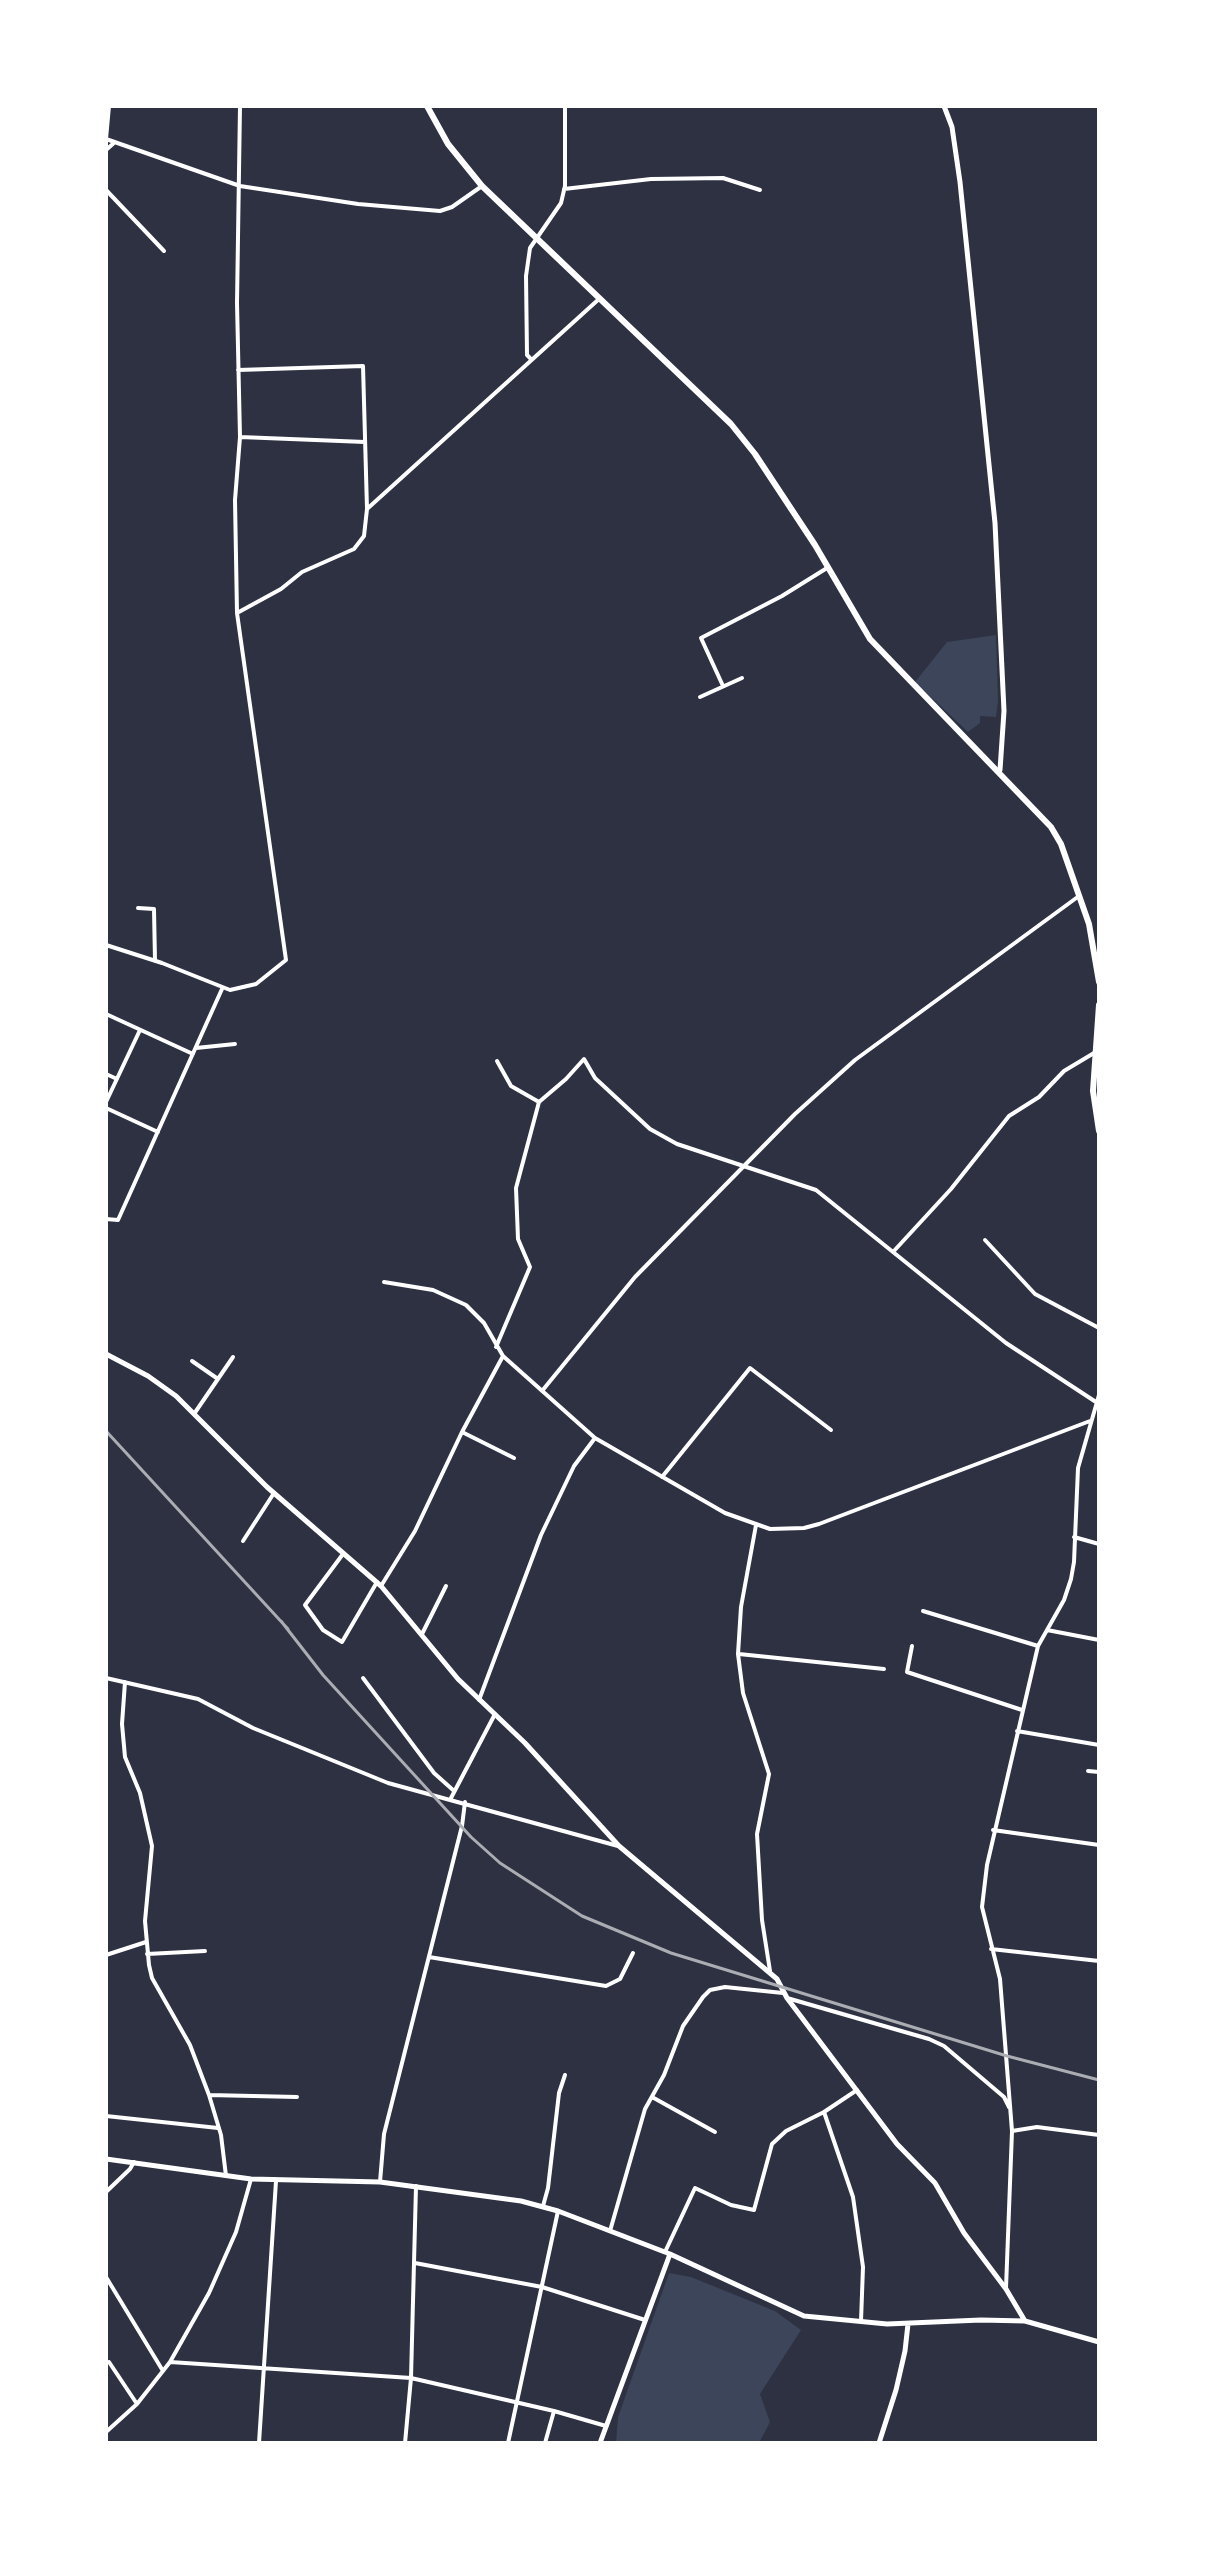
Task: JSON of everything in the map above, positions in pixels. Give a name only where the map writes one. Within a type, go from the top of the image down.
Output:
[{"type":"main road","points":[[427,106],[448,144],[482,186],[731,424],[755,454],[870,639],[1000,770],[1051,827],[1061,844],[1096,946],[1099,982]]},
{"type":"main road","points":[[1099,1005],[1093,1091],[1099,1131]]},
{"type":"street","points":[[109,106],[106,139],[240,186],[430,212],[452,207],[482,186]]},
{"type":"street","points":[[107,947],[155,961],[222,989],[244,989],[256,984],[286,960],[237,613],[235,500],[240,437],[240,106]]},
{"type":"street","points":[[530,358],[527,355],[526,276],[530,248],[559,209],[564,189],[565,106]]},
{"type":"street","points":[[944,106],[952,127],[960,182],[995,523],[1004,711],[1000,770]]},
{"type":"street","points":[[106,150],[115,142]]},
{"type":"street","points":[[564,189],[651,179],[723,178],[760,190]]},
{"type":"street","points":[[106,190],[164,251]]},
{"type":"street","points":[[367,509],[530,358],[599,299]]},
{"type":"street","points":[[237,613],[281,589],[302,572],[354,549],[364,536],[367,509],[363,366],[238,370]]},
{"type":"street","points":[[240,437],[365,442]]},
{"type":"street","points":[[723,686],[701,638],[782,596],[827,568]]},
{"type":"street","points":[[700,697],[742,678]]},
{"type":"street","points":[[542,1391],[635,1277],[795,1114],[855,1060],[1080,896]]},
{"type":"street","points":[[138,908],[154,909],[155,961]]},
{"type":"street","points":[[106,1219],[118,1220],[222,989]]},
{"type":"street","points":[[106,1014],[193,1054]]},
{"type":"street","points":[[140,1030],[106,1105],[158,1132]]},
{"type":"street","points":[[196,1048],[235,1044]]},
{"type":"street","points":[[893,1253],[951,1189],[1009,1116],[1039,1097],[1064,1071],[1094,1053]]},
{"type":"street","points":[[496,1347],[530,1267],[518,1239],[516,1188],[539,1102],[584,1059],[595,1078],[650,1129],[677,1144],[816,1190],[1006,1343],[1098,1403]]},
{"type":"street","points":[[497,1061],[511,1086],[539,1102]]},
{"type":"street","points":[[106,1074],[117,1079]]},
{"type":"street","points":[[985,1240],[1035,1294],[1099,1328]]},
{"type":"street","points":[[384,1282],[433,1290],[459,1301],[484,1323],[503,1356],[595,1438],[725,1513],[770,1529],[819,1524],[1090,1421]]},
{"type":"street","points":[[106,1354],[148,1376],[176,1396],[274,1493],[379,1584],[479,1700],[619,1846],[770,1973],[897,2144],[935,2183],[964,2233],[1006,2289],[1025,2321]]},
{"type":"street","points":[[343,1554],[305,1605],[323,1630],[342,1642],[415,1531],[462,1432],[503,1356]]},
{"type":"street","points":[[194,1414],[233,1357]]},
{"type":"street","points":[[192,1361],[218,1379]]},
{"type":"street","points":[[662,1477],[750,1368],[831,1430]]},
{"type":"street","points":[[1006,2289],[1012,2131],[1000,1979],[982,1907],[993,1830],[1038,1646],[1064,1600],[1071,1579],[1078,1468],[1099,1395]]},
{"type":"street","points":[[462,1432],[514,1458]]},
{"type":"street","points":[[479,1700],[541,1535],[574,1466],[595,1438]]},
{"type":"street","points":[[243,1541],[274,1493]]},
{"type":"street","points":[[756,1525],[741,1607],[738,1654],[743,1693],[769,1774],[757,1834],[762,1920],[770,1973]]},
{"type":"street","points":[[1074,1537],[1099,1544]]},
{"type":"street","points":[[422,1634],[446,1586]]},
{"type":"street","points":[[923,1611],[1038,1646]]},
{"type":"street","points":[[1047,1630],[1099,1640]]},
{"type":"street","points":[[912,1646],[907,1672],[1022,1710]]},
{"type":"street","points":[[738,1654],[884,1669]]},
{"type":"street","points":[[106,1678],[198,1699],[253,1728],[388,1783],[619,1846]]},
{"type":"street","points":[[363,1678],[434,1773],[453,1790]]},
{"type":"street","points":[[125,1682],[122,1724],[125,1757],[140,1793],[152,1846],[145,1921],[147,1954],[152,1978],[190,2045],[209,2095],[226,2176]]},
{"type":"street","points":[[451,1798],[495,1714]]},
{"type":"street","points":[[1017,1731],[1099,1745]]},
{"type":"street","points":[[1088,1771],[1099,1772]]},
{"type":"street","points":[[380,2182],[384,2134],[462,1826],[465,1802]]},
{"type":"street","points":[[993,1830],[1099,1845]]},
{"type":"street","points":[[106,1955],[146,1942]]},
{"type":"street","points":[[991,1949],[1099,1961]]},
{"type":"street","points":[[147,1954],[205,1951]]},
{"type":"street","points":[[429,1957],[606,1986],[620,1979],[633,1953]]},
{"type":"street","points":[[610,2231],[632,2147],[652,2097],[683,2026],[705,1993],[716,1988],[738,1987],[787,1996],[936,2042],[982,2076],[1004,2097],[1010,2109]]},
{"type":"street","points":[[543,2206],[548,2188],[553,2131],[565,2075]]},
{"type":"street","points":[[600,2443],[667,2253],[695,2188],[731,2205],[754,2210],[772,2144],[786,2131],[824,2112],[857,2090]]},
{"type":"street","points":[[209,2095],[297,2097]]},
{"type":"street","points":[[652,2097],[715,2132]]},
{"type":"street","points":[[824,2112],[853,2197],[863,2267],[861,2323]]},
{"type":"street","points":[[106,2116],[218,2128]]},
{"type":"street","points":[[106,2159],[251,2179],[416,2185],[543,2206],[667,2253],[804,2316],[861,2323],[1025,2321],[1099,2342],[1099,2134],[1037,2127],[1012,2131]]},
{"type":"street","points":[[106,2192],[134,2162]]},
{"type":"street","points":[[106,2432],[137,2404],[170,2362],[209,2293],[236,2232],[251,2179]]},
{"type":"street","points":[[259,2443],[276,2181]]},
{"type":"street","points":[[405,2443],[411,2378],[416,2185]]},
{"type":"street","points":[[508,2443],[558,2211]]},
{"type":"street","points":[[415,2263],[542,2287],[645,2320]]},
{"type":"street","points":[[106,2277],[163,2371]]},
{"type":"street","points":[[879,2443],[899,2377],[908,2324]]},
{"type":"street","points":[[109,2362],[137,2404]]},
{"type":"street","points":[[170,2362],[411,2378],[606,2426]]},
{"type":"street","points":[[545,2443],[554,2411]]},
{"type":"shaded area","points":[[996,635],[996,717],[980,716],[980,723],[968,732],[915,682],[947,642]]},
{"type":"shaded area","points":[[669,2273],[691,2277],[775,2311],[801,2330],[760,2394],[770,2422],[759,2443],[616,2443],[618,2417]]},
{"type":"railway","points":[[106,1431],[288,1629]]},
{"type":"railway","points":[[281,1621],[323,1675],[471,1837],[500,1863],[582,1916],[671,1953],[1007,2056],[1099,2080]]}]
